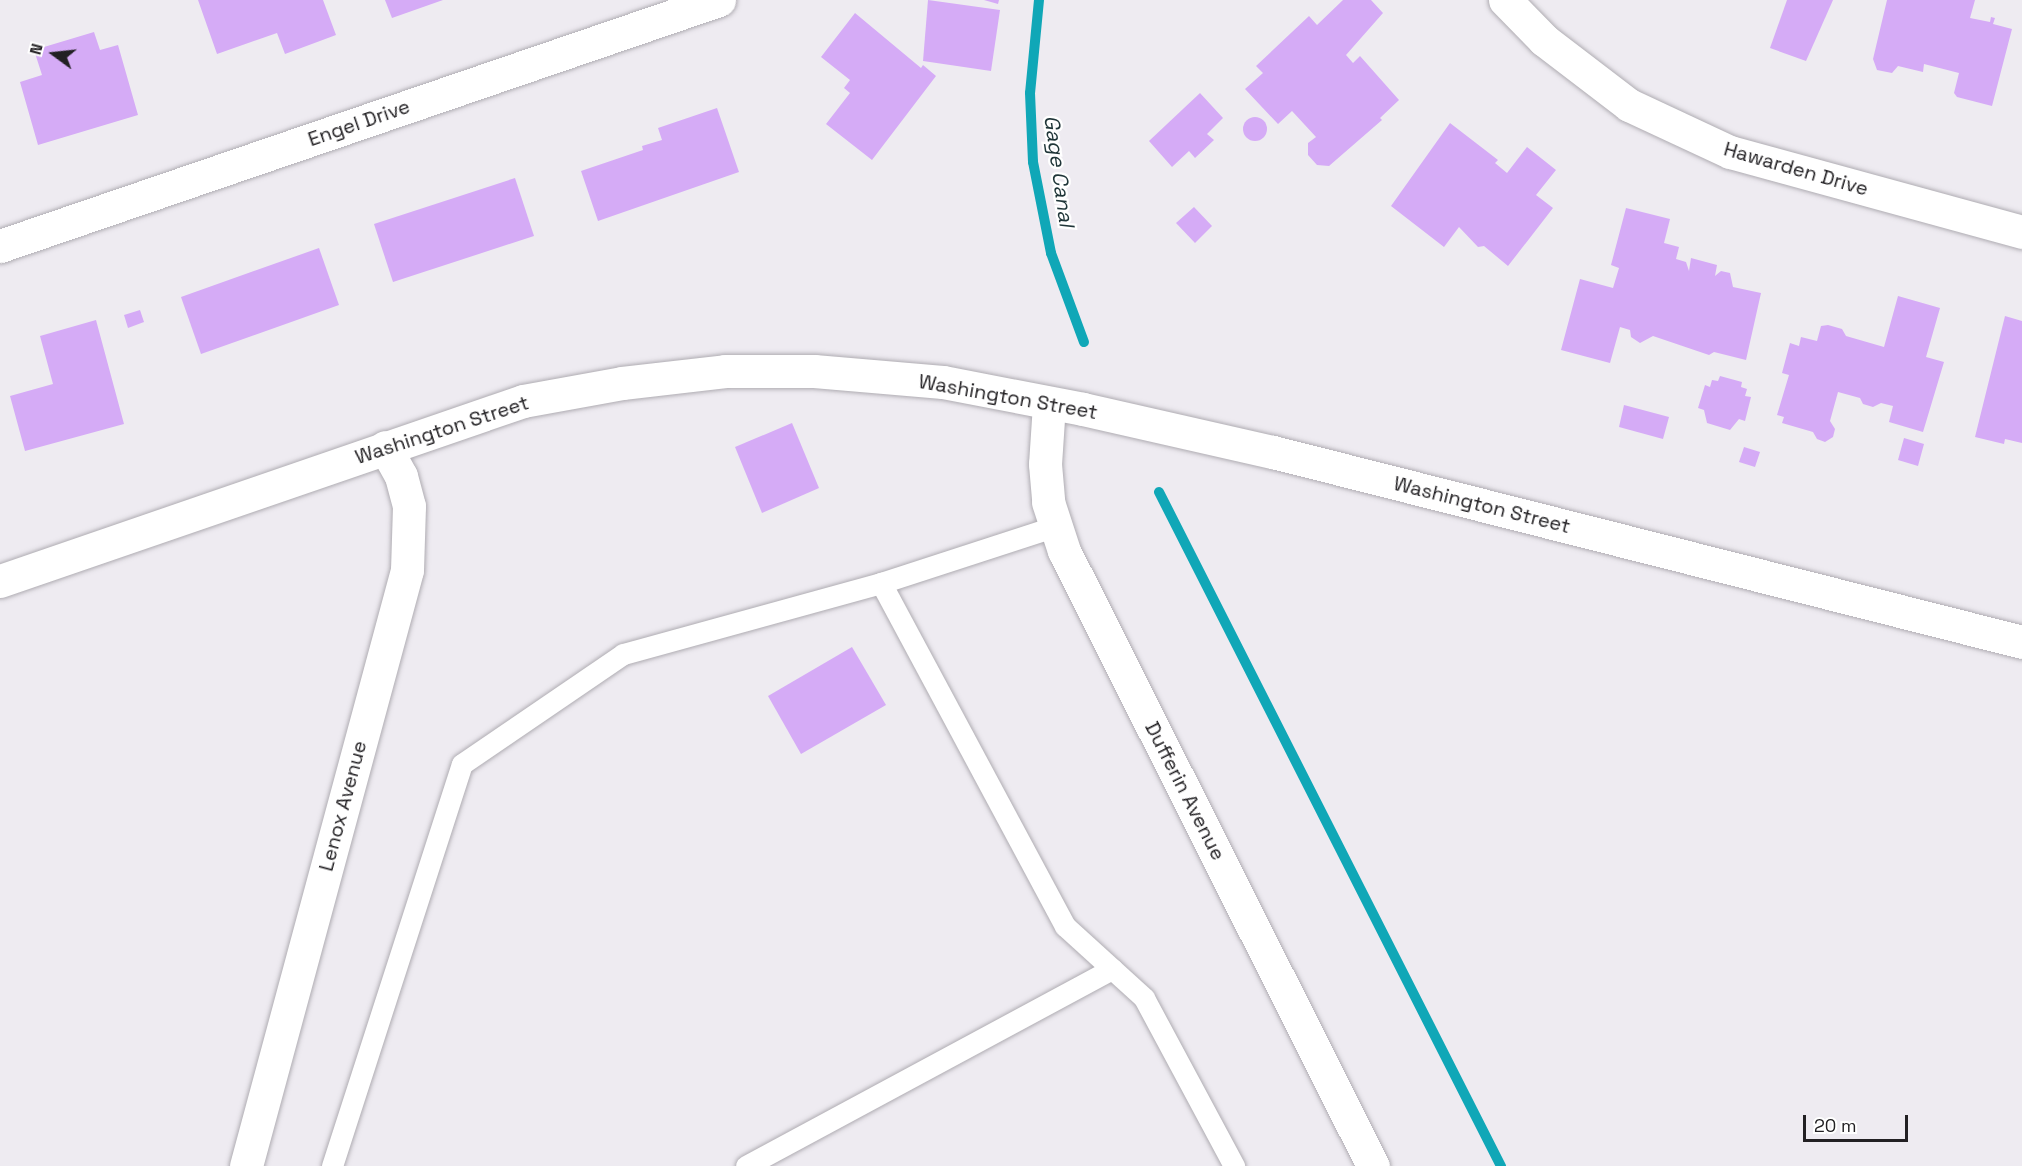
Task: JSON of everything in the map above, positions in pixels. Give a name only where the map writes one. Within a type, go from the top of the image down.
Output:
[{"type":"street","name":"Engel Drive","points":[[0,246],[719,0]]},
{"type":"street","name":"Hawarden Drive","points":[[1506,0],[1544,40],[1629,105],[1730,152],[2022,232]]},
{"type":"street","name":"Washington Street","points":[[0,581],[523,401],[622,383],[725,371],[814,371],[944,382],[1273,452],[2022,642]]},
{"type":"street","name":"Dufferin Avenue","points":[[1050,404],[1045,464],[1053,527],[1373,1166]]},
{"type":"street","name":"Lenox Avenue","points":[[246,1166],[407,570],[409,507],[401,476],[385,447]]},
{"type":"lane","points":[[332,1166],[462,764],[623,654],[881,583],[1053,527]]},
{"type":"lane","points":[[881,583],[1065,926],[1144,998],[1234,1166]]},
{"type":"lane","points":[[746,1166],[1112,969]]},
{"type":"building","points":[[198,0],[323,0],[336,35],[285,54],[277,33],[217,54]]},
{"type":"building","points":[[385,0],[443,0],[392,18]]},
{"type":"building","points":[[928,0],[1000,10],[991,71],[923,61]]},
{"type":"building","points":[[984,0],[999,0],[998,4]]},
{"type":"building","points":[[1343,0],[1371,0],[1383,13],[1346,55],[1353,63],[1360,56],[1399,100],[1380,118],[1382,120],[1329,166],[1317,165],[1308,155],[1308,143],[1316,137],[1292,111],[1278,124],[1245,89],[1263,73],[1256,66],[1309,16],[1317,25]]},
{"type":"building","points":[[1787,0],[1833,0],[1806,61],[1770,48]]},
{"type":"building","points":[[1887,0],[1975,0],[1970,18],[1990,22],[1991,17],[1995,18],[1993,24],[2012,29],[1992,106],[1957,97],[1954,93],[1959,73],[1924,64],[1923,72],[1898,66],[1892,73],[1877,70],[1873,59]]},
{"type":"building","points":[[855,13],[921,68],[923,65],[936,76],[872,160],[826,124],[850,93],[844,88],[850,80],[821,57]]},
{"type":"building","points":[[94,32],[100,50],[118,45],[138,115],[38,145],[20,82],[42,75],[34,50]]},
{"type":"building","points":[[1200,93],[1223,118],[1207,134],[1214,140],[1195,158],[1189,151],[1172,167],[1149,141]]},
{"type":"building","points":[[717,108],[739,172],[598,221],[581,171],[643,150],[642,146],[662,140],[658,128]]},
{"type":"building","points":[[1255,117],[1264,120],[1267,129],[1264,138],[1255,141],[1246,138],[1243,129],[1246,120]]},
{"type":"building","points":[[1450,123],[1498,160],[1495,163],[1507,173],[1527,147],[1556,170],[1536,195],[1553,208],[1508,266],[1484,246],[1478,247],[1459,227],[1444,247],[1391,206]]},
{"type":"building","points":[[515,178],[534,236],[393,282],[374,224]]},
{"type":"building","points":[[1194,207],[1212,226],[1195,243],[1176,223]]},
{"type":"building","points":[[1626,208],[1670,219],[1664,243],[1679,247],[1676,259],[1686,262],[1689,271],[1691,258],[1717,265],[1715,276],[1721,271],[1730,273],[1733,287],[1761,293],[1746,360],[1714,352],[1709,355],[1653,336],[1640,343],[1631,337],[1630,330],[1620,327],[1610,363],[1561,350],[1580,279],[1613,288],[1619,268],[1611,265]]},
{"type":"building","points":[[319,248],[339,305],[201,354],[181,297]]},
{"type":"building","points":[[1898,296],[1940,308],[1926,357],[1944,362],[1923,432],[1889,422],[1893,406],[1881,403],[1873,407],[1863,404],[1860,398],[1838,392],[1830,421],[1835,429],[1833,437],[1825,442],[1817,439],[1813,432],[1782,423],[1784,417],[1777,415],[1789,375],[1782,373],[1790,343],[1799,346],[1801,337],[1817,341],[1821,326],[1828,325],[1842,329],[1846,336],[1884,347]]},
{"type":"building","points":[[140,310],[144,322],[128,328],[124,315]]},
{"type":"building","points":[[2005,316],[2022,321],[2022,443],[2005,439],[2004,444],[1975,437]]},
{"type":"building","points":[[96,320],[124,424],[25,451],[10,396],[53,384],[40,336]]},
{"type":"building","points":[[1720,376],[1742,382],[1741,387],[1747,389],[1745,396],[1751,397],[1745,421],[1739,419],[1730,430],[1707,423],[1704,410],[1698,408],[1705,385],[1710,387],[1712,380],[1718,381]]},
{"type":"building","points":[[1624,405],[1669,417],[1663,439],[1619,427]]},
{"type":"building","points":[[792,423],[819,488],[762,513],[735,447]]},
{"type":"building","points":[[1904,438],[1924,444],[1918,466],[1898,460]]},
{"type":"building","points":[[1744,447],[1760,452],[1755,467],[1739,462]]},
{"type":"building","points":[[852,647],[886,705],[801,754],[768,696]]},
{"type":"waterway","name":"Gage Canal","points":[[1039,0],[1030,93],[1033,162],[1051,253],[1084,342]]},
{"type":"waterway","points":[[1159,492],[1501,1166]]}]
